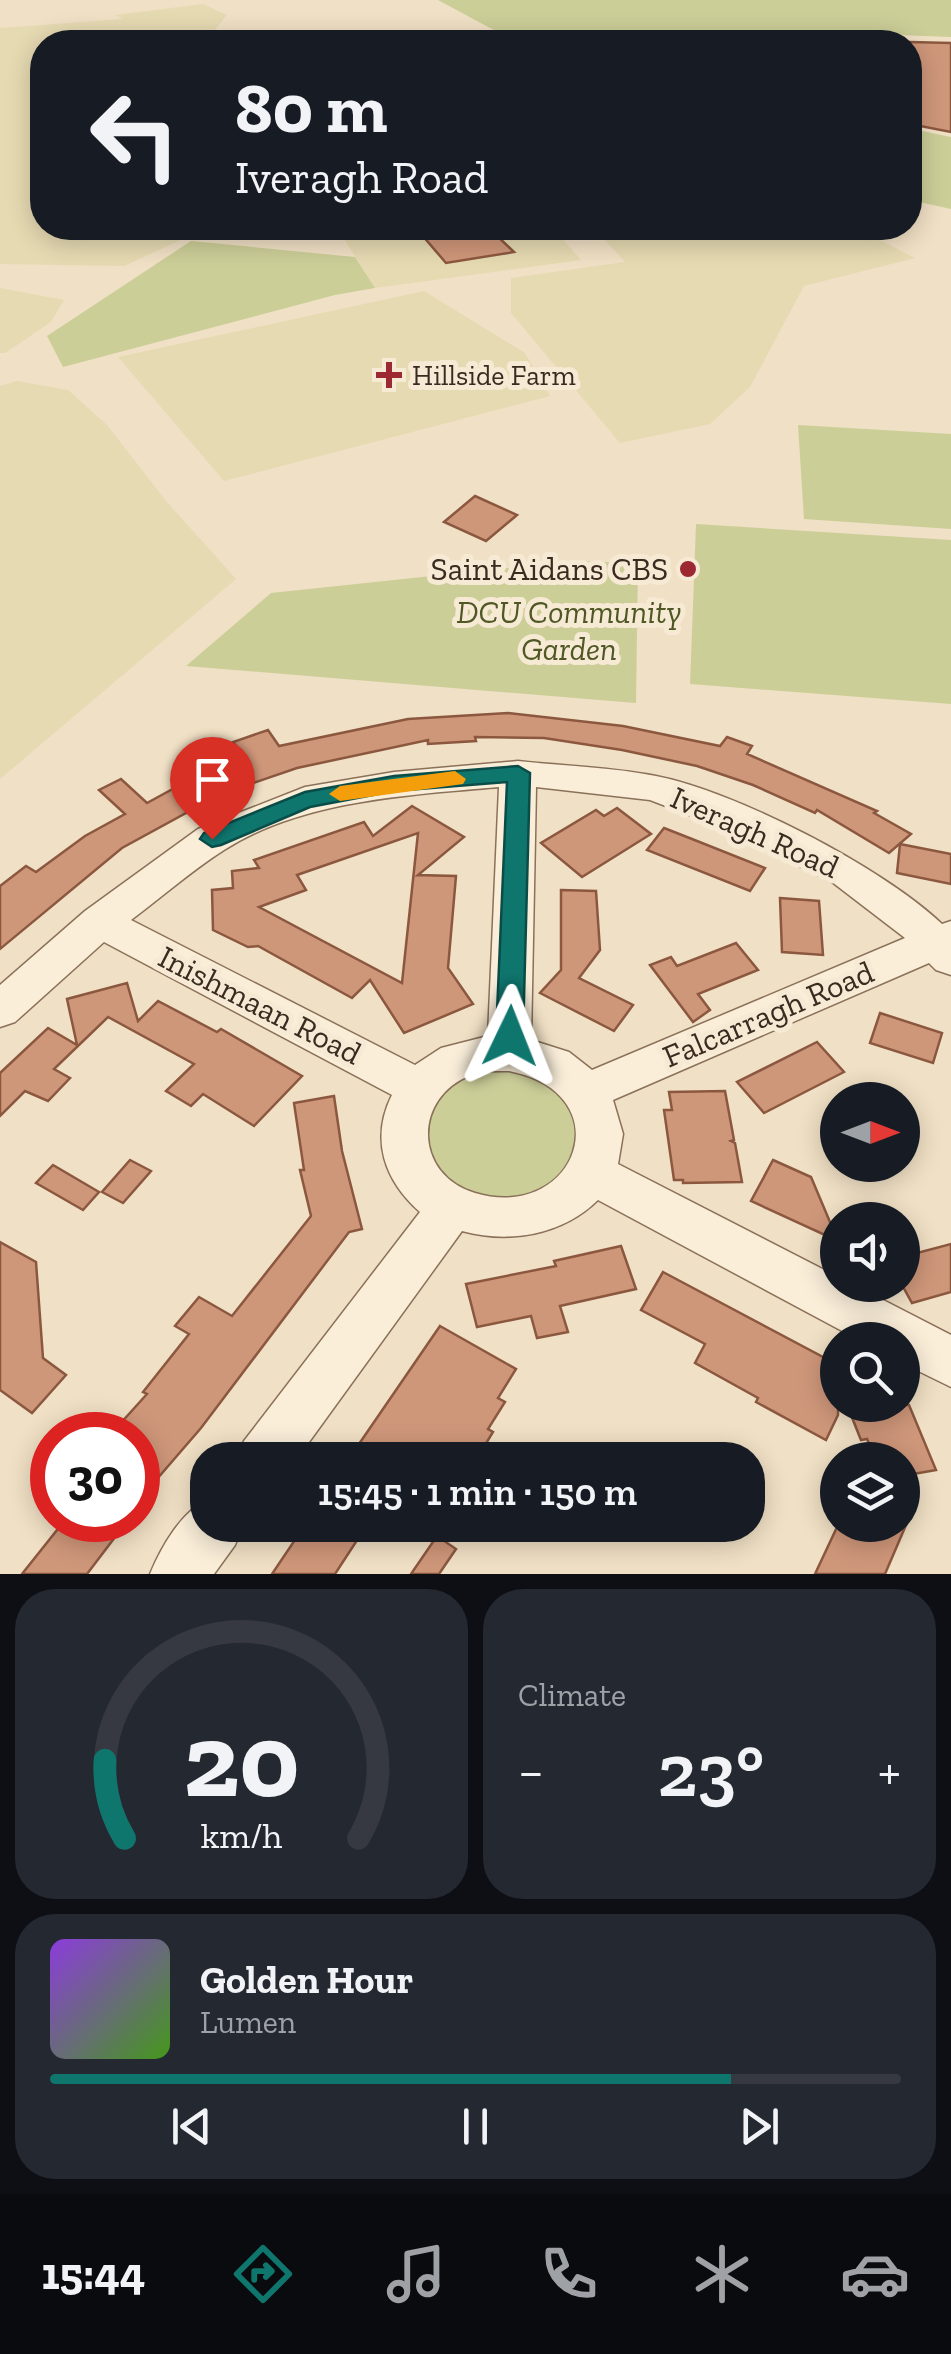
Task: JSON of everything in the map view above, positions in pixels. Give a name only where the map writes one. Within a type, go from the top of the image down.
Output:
[{"type":"street","name":"Iveragh Road","points":[[0,1010],[100,922],[212,839],[305,800],[394,784],[518,773],[655,788],[727,815],[846,872],[946,946]]},
{"type":"street","points":[[509,1052],[518,773]]},
{"type":"street","name":"Inishmaan Road","points":[[100,922],[420,1088]]},
{"type":"street","name":"Falcarragh Road","points":[[586,1092],[946,946]]},
{"type":"street","points":[[509,1052],[539,1059],[566,1072],[586,1092],[599,1118],[601,1146],[592,1174],[572,1195],[546,1210],[515,1218],[482,1217],[452,1207],[426,1189],[409,1165],[402,1138],[406,1112],[420,1088],[459,1060],[509,1052]]},
{"type":"street","points":[[592,1174],[951,1362]]},
{"type":"street","points":[[277,1442],[452,1207]]},
{"type":"street","points":[[178,1574],[202,1542]]},
{"type":"shaded area","points":[[203,4],[227,15],[215,30],[30,30],[30,240],[181,240],[124,266],[0,264],[0,28],[123,19],[116,15]]},
{"type":"shaded area","points":[[345,240],[564,240],[581,260],[375,288]]},
{"type":"shaded area","points":[[605,240],[880,240],[915,258],[804,286],[750,387],[710,424],[620,443],[511,313],[511,278],[625,262]]},
{"type":"shaded area","points":[[0,288],[64,300],[51,322],[5,353],[0,353]]},
{"type":"shaded area","points":[[424,291],[525,353],[550,396],[224,481],[118,357]]},
{"type":"shaded area","points":[[17,381],[68,390],[107,425],[166,501],[236,579],[0,779],[0,386]]},
{"type":"green space","points":[[438,0],[951,0],[951,37],[922,36],[922,30],[494,30]]},
{"type":"green space","points":[[922,131],[951,137],[951,209],[922,203]]},
{"type":"green space","points":[[191,241],[355,257],[375,288],[335,295],[63,367],[47,336]]},
{"type":"green space","points":[[798,425],[951,434],[951,529],[804,519]]},
{"type":"green space","points":[[696,524],[951,540],[951,704],[690,684]]},
{"type":"green space","name":"DCU Community Garden","points":[[575,561],[638,563],[636,703],[186,666],[271,593]]},
{"type":"green space","points":[[504,1067],[556,1085],[582,1127],[570,1167],[561,1180],[529,1196],[493,1200],[463,1192],[441,1174],[428,1150],[426,1124],[437,1099],[462,1079]]},
{"type":"building","points":[[922,42],[951,43],[951,132],[922,126]]},
{"type":"building","points":[[426,240],[502,240],[514,252],[446,263]]},
{"type":"building","points":[[475,496],[517,515],[486,541],[444,522]]},
{"type":"building","points":[[508,713],[623,726],[720,746],[727,737],[752,746],[747,754],[877,811],[874,813],[911,834],[889,853],[817,810],[815,813],[753,785],[697,766],[622,750],[544,738],[475,737],[476,741],[428,744],[428,740],[297,768],[221,794],[122,848],[0,949],[0,886],[26,866],[36,872],[85,836],[125,814],[99,790],[121,779],[147,803],[209,769],[202,758],[268,730],[279,746],[408,719]]},
{"type":"building","points":[[412,806],[464,837],[418,875],[456,876],[448,968],[473,1004],[404,1033],[370,980],[352,998],[258,946],[248,947],[213,930],[212,890],[233,888],[232,871],[259,868],[254,860],[364,822],[373,836]],"holes":[[[418,833],[402,983],[259,907],[306,890],[297,875]]]},
{"type":"building","points":[[617,808],[651,834],[582,877],[541,843],[596,810],[604,816]]},
{"type":"building","points":[[664,828],[765,868],[750,891],[647,850]]},
{"type":"building","points":[[900,844],[951,854],[951,884],[897,873]]},
{"type":"building","points":[[561,890],[596,891],[600,950],[579,978],[633,1005],[614,1031],[540,993],[561,970]]},
{"type":"building","points":[[780,898],[819,901],[823,955],[782,952]]},
{"type":"building","points":[[736,943],[758,970],[698,994],[710,1010],[693,1022],[650,965],[671,957],[677,966]]},
{"type":"building","points":[[127,983],[138,1021],[158,1001],[217,1032],[221,1029],[302,1076],[254,1126],[203,1094],[191,1106],[166,1091],[194,1064],[108,1017],[54,1069],[70,1078],[48,1101],[25,1091],[0,1116],[0,1073],[48,1028],[77,1045],[67,999]]},
{"type":"building","points":[[880,1013],[942,1033],[933,1063],[870,1043]]},
{"type":"building","points":[[817,1042],[844,1072],[764,1113],[737,1082]]},
{"type":"building","points":[[725,1091],[734,1140],[731,1141],[735,1143],[742,1182],[674,1180],[664,1110],[672,1110],[669,1092]]},
{"type":"building","points":[[334,1096],[342,1151],[362,1229],[349,1232],[201,1428],[160,1476],[160,1412],[131,1412],[189,1334],[175,1326],[199,1297],[232,1316],[311,1216],[300,1170],[304,1170],[294,1103]]},
{"type":"building","points":[[130,1160],[151,1171],[123,1203],[102,1192]]},
{"type":"building","points":[[773,1160],[811,1177],[822,1202],[820,1233],[751,1201]]},
{"type":"building","points":[[53,1165],[99,1192],[83,1210],[36,1183]]},
{"type":"building","points":[[0,1242],[36,1262],[43,1358],[66,1375],[33,1412],[0,1390]]},
{"type":"building","points":[[951,1244],[951,1292],[920,1301],[920,1252]]},
{"type":"building","points":[[621,1246],[636,1289],[560,1306],[568,1332],[537,1338],[531,1316],[477,1327],[466,1284],[556,1266],[554,1261]]},
{"type":"building","points":[[663,1272],[820,1355],[820,1422],[835,1422],[826,1440],[695,1363],[705,1344],[641,1310]]},
{"type":"building","points":[[440,1326],[516,1369],[498,1398],[505,1402],[488,1429],[493,1432],[487,1442],[360,1442]]},
{"type":"building","points":[[854,1422],[916,1422],[936,1470],[920,1473],[920,1442],[861,1440]]},
{"type":"building","points":[[47,1542],[111,1542],[87,1574],[22,1574]]},
{"type":"building","points":[[294,1542],[356,1542],[335,1574],[272,1574]]},
{"type":"building","points":[[433,1542],[446,1542],[456,1549],[439,1574],[411,1574]]},
{"type":"building","points":[[830,1542],[899,1542],[885,1574],[815,1574]]},
{"type":"slow traffic","points":[[340,794],[455,779]]},
{"type":"place","name":"Hillside Farm","points":[[389,375]]},
{"type":"place","name":"Saint Aidans CBS","points":[[688,569]]},
{"type":"route","points":[[212,839],[305,800],[394,784],[518,773],[510,1036]]}]
